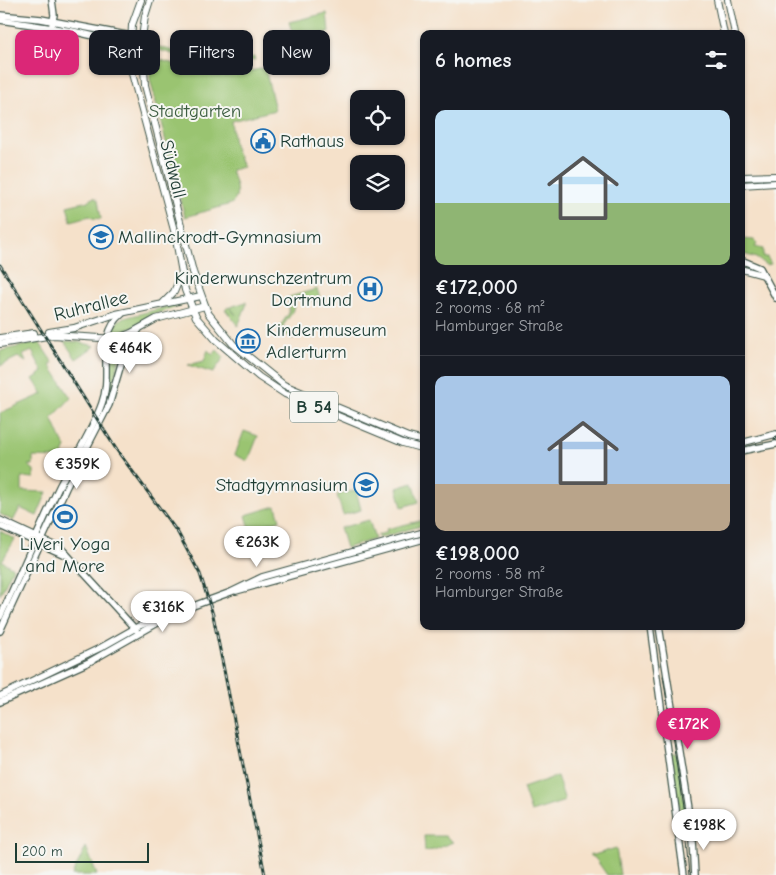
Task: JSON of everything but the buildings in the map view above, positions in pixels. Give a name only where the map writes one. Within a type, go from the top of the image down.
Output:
[{"type":"main road","points":[[52,0],[53,24]]},
{"type":"main road","name":"B 54","points":[[131,30],[141,0]]},
{"type":"main road","name":"B 54","points":[[143,30],[150,0]]},
{"type":"main road","points":[[723,30],[718,3],[728,4],[734,30]]},
{"type":"main road","points":[[0,15],[92,30]]},
{"type":"main road","points":[[0,20],[53,24],[89,33]]},
{"type":"main road","name":"Südwall","points":[[131,75],[175,234],[188,298],[192,308]]},
{"type":"main road","name":"Südwall","points":[[146,75],[149,101],[205,306]]},
{"type":"main road","points":[[745,177],[776,176]]},
{"type":"main road","points":[[745,186],[776,183]]},
{"type":"main road","points":[[745,262],[760,268],[776,298]]},
{"type":"main road","points":[[745,269],[763,275]]},
{"type":"main road","points":[[163,303],[174,292],[182,271]]},
{"type":"main road","name":"Ruhrallee","points":[[0,338],[67,330],[163,303],[201,296]]},
{"type":"main road","name":"B 54","points":[[205,306],[211,318],[231,342],[284,385],[408,437],[420,440]]},
{"type":"main road","name":"Ruhrallee","points":[[0,344],[53,335],[107,340],[122,337],[156,319],[205,306]]},
{"type":"main road","name":"B 54","points":[[192,308],[210,335],[272,386],[306,404],[402,444],[420,448]]},
{"type":"main road","points":[[0,630],[103,402],[107,381],[107,340],[112,323],[122,314]]},
{"type":"main road","points":[[0,617],[109,405],[124,354],[140,328]]},
{"type":"main road","points":[[750,450],[745,442],[776,434]]},
{"type":"main road","points":[[745,451],[776,444]]},
{"type":"main road","points":[[0,520],[39,541]]},
{"type":"main road","points":[[0,526],[58,547],[137,631]]},
{"type":"main road","points":[[0,696],[169,616],[231,592],[262,577],[420,533]]},
{"type":"main road","points":[[231,592],[248,589],[420,540]]},
{"type":"main road","points":[[651,630],[684,875]]},
{"type":"main road","points":[[660,630],[692,838],[695,875]]},
{"type":"main road","points":[[0,702],[88,662],[137,631]]},
{"type":"green space","points":[[327,13],[329,30],[291,30],[289,22]]},
{"type":"green space","points":[[160,47],[170,50],[170,53],[160,50]]},
{"type":"green space","name":"Stadtgarten","points":[[160,61],[170,63],[170,75],[253,75],[253,70],[263,68],[263,75],[267,75],[275,110],[231,121],[234,145],[243,167],[231,170],[237,193],[231,204],[185,217],[150,79],[150,75],[160,75]]},
{"type":"green space","points":[[94,197],[98,200],[101,219],[90,216],[71,221],[67,206],[88,201]]},
{"type":"green space","points":[[745,239],[754,240],[757,244],[755,247],[763,249],[763,257],[767,257],[771,264],[766,265],[756,258],[745,254]]},
{"type":"green space","points":[[317,289],[321,301],[319,303],[315,299],[312,301],[296,297],[292,313],[282,327],[294,336],[293,339],[278,329],[289,313],[289,297]]},
{"type":"green space","points":[[246,302],[238,326],[225,309],[229,307],[236,315],[230,307]]},
{"type":"green space","points":[[180,303],[181,306],[151,315],[132,328],[110,335],[116,323],[121,319]]},
{"type":"green space","points":[[64,341],[78,342],[95,346],[76,359]]},
{"type":"green space","points":[[39,342],[53,363],[50,365],[71,398],[52,418],[66,447],[57,472],[54,470],[56,470],[56,458],[33,457],[33,465],[28,465],[34,470],[34,478],[22,477],[22,491],[47,492],[37,516],[20,508],[13,521],[0,514],[0,413],[43,394],[33,379],[43,372],[32,351],[23,355],[26,362],[18,357],[0,366],[0,351]]},
{"type":"green space","points":[[109,349],[120,356],[112,389],[100,420],[98,418],[109,386]]},
{"type":"green space","points":[[208,350],[213,355],[217,350],[224,357],[213,373],[188,365],[204,361]]},
{"type":"green space","points":[[244,431],[258,436],[248,461],[235,455]]},
{"type":"green space","points":[[413,483],[419,502],[402,507],[397,488]]},
{"type":"green space","points":[[356,490],[361,510],[343,515],[337,495]]},
{"type":"green space","points":[[276,506],[280,520],[250,529],[246,515]]},
{"type":"green space","points":[[369,520],[375,539],[346,548],[340,528]]},
{"type":"green space","points":[[420,521],[420,526],[379,538],[378,535],[387,532],[386,529]]},
{"type":"green space","points":[[0,531],[15,539],[2,561],[13,568],[0,595]]},
{"type":"green space","points":[[676,753],[688,822],[684,823],[682,821],[670,754]]},
{"type":"green space","points":[[557,776],[565,801],[531,812],[523,788]]},
{"type":"green space","points":[[424,836],[445,836],[453,842],[434,850],[425,851]]},
{"type":"green space","points":[[86,847],[97,875],[72,875]]},
{"type":"green space","points":[[616,848],[620,875],[607,875],[590,854],[594,855]]},
{"type":"tram line","points":[[663,676],[685,820],[690,875]]},
{"type":"railway","points":[[0,265],[116,449],[178,533],[200,574],[213,615],[265,875]]},
{"type":"place","name":"Rathaus","points":[[263,141]]},
{"type":"place","name":"Mallinckrodt-Gymnasium","points":[[101,237]]},
{"type":"place","name":"Kinderwunschzentrum Dortmund","points":[[370,289]]},
{"type":"place","name":"Kindermuseum Adlerturm","points":[[248,341]]},
{"type":"place","name":"Stadtgymnasium","points":[[366,485]]},
{"type":"place","name":"LiVeri Yoga and More","points":[[65,517]]}]
